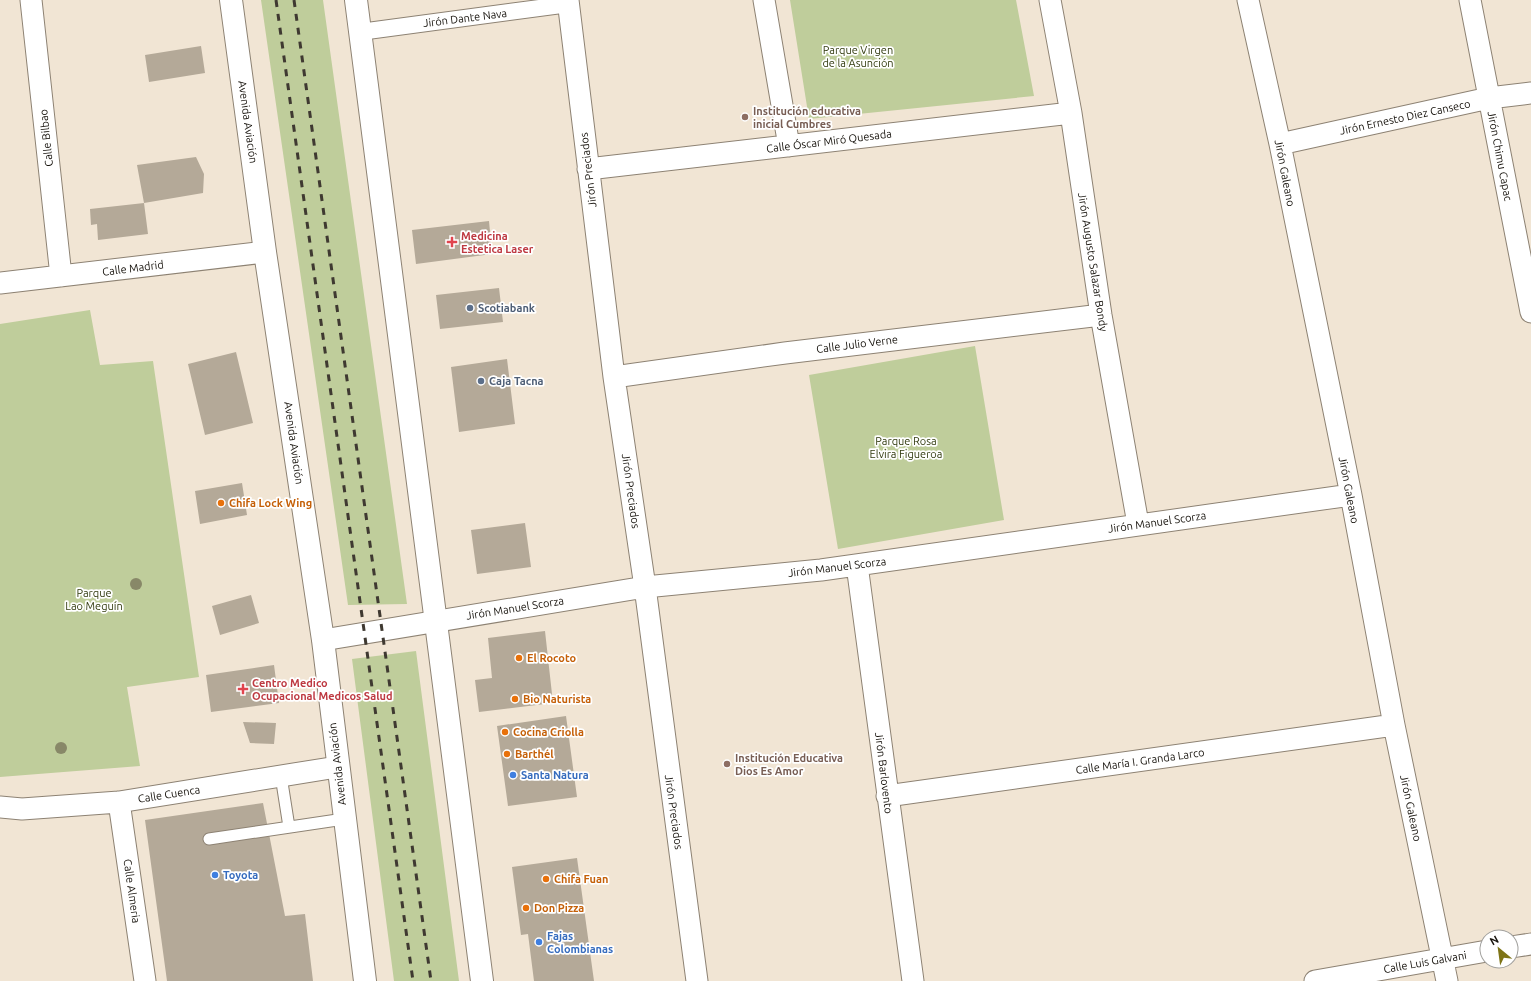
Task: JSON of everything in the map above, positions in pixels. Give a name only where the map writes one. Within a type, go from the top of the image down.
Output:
[{"type":"main road","name":"Avenida Aviación","points":[[231,0],[265,252],[323,640],[337,768],[365,981]]},
{"type":"main road","points":[[356,0],[482,981]]},
{"type":"street","name":"Calle Bilbao","points":[[30,0],[61,276]]},
{"type":"street","points":[[764,0],[789,146]]},
{"type":"street","name":"Jirón Augusto Salazar Bondy","points":[[1050,0],[1071,113],[1101,315],[1138,524]]},
{"type":"street","name":"Jirón Galeano","points":[[1248,0],[1280,144],[1394,725],[1447,981]]},
{"type":"street","name":"Jirón Chimu Capac","points":[[1470,0],[1530,302]]},
{"type":"street","name":"Jirón Dante Nava","points":[[360,32],[569,2]]},
{"type":"street","name":"Jirón Preciados","points":[[569,2],[614,377],[697,981]]},
{"type":"street","name":"Jirón Ernesto Diez Canseco","points":[[1280,144],[1489,98],[1531,93]]},
{"type":"street","name":"Calle Óscar Miró Quesada","points":[[588,169],[1071,113]]},
{"type":"street","name":"Calle Madrid","points":[[0,283],[265,252]]},
{"type":"street","name":"Calle Julio Verne","points":[[614,377],[785,353],[1101,315]]},
{"type":"street","name":"Jirón Manuel Scorza","points":[[323,640],[644,587],[857,565],[1138,524],[1350,496]]},
{"type":"street","name":"Jirón Barlovento","points":[[857,565],[913,981]]},
{"type":"street","name":"Calle María I. Granda Larco","points":[[887,796],[1394,725]]},
{"type":"street","name":"Calle Cuenca","points":[[0,807],[22,809],[119,802],[337,768]]},
{"type":"street","name":"Calle Almeria","points":[[119,802],[145,981]]},
{"type":"street","points":[[1519,946],[1531,944]]},
{"type":"street","name":"Calle Luis Galvani","points":[[1315,981],[1479,952]]},
{"type":"lane","points":[[281,776],[290,827]]},
{"type":"lane","points":[[209,839],[344,819]]},
{"type":"green space","points":[[261,0],[323,0],[407,604],[348,605]]},
{"type":"green space","name":"Parque Virgen de la Asunción","points":[[790,0],[1016,0],[1034,96],[809,119]]},
{"type":"green space","name":"Parque Lao Meguín","points":[[90,310],[100,365],[153,361],[199,677],[127,687],[140,766],[0,777],[0,324]]},
{"type":"green space","name":"Parque Rosa Elvira Figueroa","points":[[975,346],[1004,520],[838,549],[809,375]]},
{"type":"green space","points":[[416,651],[459,981],[394,981],[352,659]]},
{"type":"building","points":[[201,46],[205,73],[149,82],[145,55]]},
{"type":"building","points":[[196,157],[204,174],[203,193],[144,203],[137,165]]},
{"type":"building","points":[[144,203],[148,234],[98,240],[97,224],[91,225],[90,209]]},
{"type":"building","name":"Medicina Estetica Laser","points":[[489,221],[492,254],[416,264],[412,230]]},
{"type":"building","name":"Scotiabank","points":[[499,288],[503,322],[440,329],[436,295]]},
{"type":"building","points":[[236,352],[253,423],[205,435],[188,364]]},
{"type":"building","points":[[507,359],[515,424],[459,432],[451,367]]},
{"type":"building","name":"Chifa Lock Wing","points":[[242,483],[247,515],[200,524],[195,491]]},
{"type":"building","points":[[525,523],[531,567],[477,574],[471,530]]},
{"type":"building","points":[[251,595],[259,623],[220,635],[212,606]]},
{"type":"building","name":"El Rocoto","points":[[545,631],[553,703],[479,712],[475,680],[492,678],[488,638]]},
{"type":"building","name":"Centro Medico Ocupacional Medicos Salud","points":[[274,665],[279,703],[211,712],[206,675]]},
{"type":"building","points":[[566,716],[577,797],[508,806],[497,726]]},
{"type":"building","points":[[243,722],[276,723],[274,744],[250,743]]},
{"type":"building","name":"Toyota","points":[[263,803],[285,916],[305,914],[313,981],[167,981],[145,820]]},
{"type":"building","points":[[577,858],[594,981],[534,981],[528,934],[521,935],[512,867]]},
{"type":"railway","points":[[276,0],[413,981]]},
{"type":"railway","points":[[294,0],[431,981]]},
{"type":"place","name":"Institución educativa inicial Cumbres","points":[[745,117]]},
{"type":"place","name":"Medicina Estetica Laser","points":[[452,242]]},
{"type":"place","name":"Scotiabank","points":[[470,308]]},
{"type":"place","name":"Caja Tacna","points":[[481,381]]},
{"type":"place","name":"Chifa Lock Wing","points":[[221,503]]},
{"type":"place","name":"El Rocoto","points":[[519,658]]},
{"type":"place","name":"Centro Medico Ocupacional Medicos Salud","points":[[243,689]]},
{"type":"place","name":"Bio Naturista","points":[[515,699]]},
{"type":"place","name":"Cocina Criolla","points":[[505,732]]},
{"type":"place","name":"Barthél","points":[[507,754]]},
{"type":"place","name":"Institución Educativa Dios Es Amor","points":[[727,764]]},
{"type":"place","name":"Santa Natura","points":[[513,775]]},
{"type":"place","name":"Toyota","points":[[215,875]]},
{"type":"place","name":"Chifa Fuan","points":[[546,879]]},
{"type":"place","name":"Don Pizza","points":[[526,908]]},
{"type":"place","name":"Fajas Colombianas","points":[[539,942]]}]
